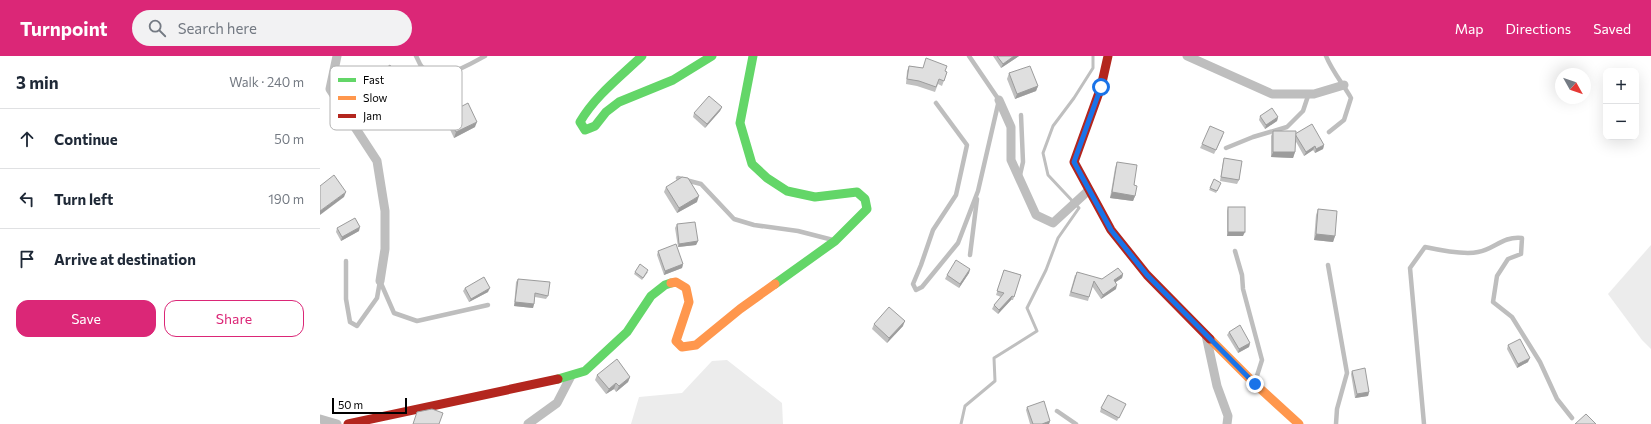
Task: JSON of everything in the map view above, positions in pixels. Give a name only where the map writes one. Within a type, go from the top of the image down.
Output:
[{"type":"street","points":[[334,66],[336,56]]},
{"type":"street","points":[[642,56],[593,103],[582,117],[580,122],[585,130],[595,126],[606,112],[620,102],[673,80],[712,56]]},
{"type":"street","points":[[348,424],[571,376],[585,371],[627,332],[651,296],[664,285],[676,282],[686,288],[688,302],[676,341],[682,348],[696,345],[740,309],[835,241],[867,209],[865,199],[857,192],[815,197],[787,190],[767,178],[752,164],[740,123],[753,56]]},
{"type":"street","points":[[1108,56],[1101,87],[1074,162],[1111,230],[1147,275],[1255,384],[1299,424]]},
{"type":"street","points":[[1187,56],[1272,94],[1314,94],[1344,85]]},
{"type":"street","points":[[999,100],[1011,127],[1011,160],[1036,215],[1053,223],[1089,190]]},
{"type":"street","points":[[357,130],[377,161],[385,211],[385,249],[380,281]]},
{"type":"street","points":[[1206,335],[1217,386],[1228,416],[1227,424]]},
{"type":"street","points":[[528,424],[557,403],[571,376]]},
{"type":"street","points":[[320,419],[337,424]]},
{"type":"lane","points":[[416,56],[421,66]]},
{"type":"lane","points":[[462,67],[485,56]]},
{"type":"lane","points":[[969,56],[999,100],[978,191],[970,255]]},
{"type":"lane","points":[[1326,56],[1330,66],[1344,85],[1351,98],[1344,120],[1330,132]]},
{"type":"lane","points":[[1226,148],[1253,137],[1287,127],[1303,111],[1309,93]]},
{"type":"lane","points":[[936,103],[967,145],[956,195],[933,230],[921,265],[912,284],[916,290],[922,287],[958,243],[978,191]]},
{"type":"lane","points":[[1019,179],[1023,162],[1021,115]]},
{"type":"lane","points":[[678,178],[701,184],[734,219],[754,225],[798,230],[835,241]]},
{"type":"lane","points":[[1424,424],[1410,268],[1425,247],[1448,252],[1478,252],[1512,237],[1522,238],[1521,254],[1508,259],[1497,276],[1493,302],[1512,317],[1540,362],[1557,399],[1572,418]]},
{"type":"lane","points":[[1235,251],[1242,275],[1243,289],[1262,360],[1255,384]]},
{"type":"lane","points":[[346,261],[346,299],[350,322],[357,326],[377,298],[380,281]]},
{"type":"lane","points":[[1328,265],[1348,373],[1337,408],[1336,424]]},
{"type":"lane","points":[[380,281],[394,313],[417,321],[488,305]]},
{"type":"lane","points":[[1057,411],[1076,424]]},
{"type":"shaded area","points":[[1651,245],[1651,349],[1642,340],[1608,294]]},
{"type":"shaded area","points":[[727,360],[782,403],[783,424],[631,424],[639,397],[682,393],[712,361]]},
{"type":"building","points":[[997,56],[1014,56],[1003,64]]},
{"type":"building","points":[[926,58],[947,66],[944,81],[939,79],[936,87],[919,81],[907,79],[909,66],[923,68]]},
{"type":"building","points":[[1030,66],[1038,86],[1017,94],[1009,73]]},
{"type":"building","points":[[709,96],[722,107],[707,124],[694,113]]},
{"type":"building","points":[[468,103],[477,122],[462,129],[462,106]]},
{"type":"building","points":[[1272,108],[1278,117],[1266,125],[1260,116]]},
{"type":"building","points":[[1312,124],[1324,145],[1316,149],[1315,146],[1306,152],[1295,134]]},
{"type":"building","points":[[1210,126],[1224,132],[1216,150],[1202,144]]},
{"type":"building","points":[[1273,131],[1296,131],[1295,152],[1273,152]]},
{"type":"building","points":[[1224,158],[1242,161],[1239,180],[1221,177]]},
{"type":"building","points":[[1117,162],[1137,165],[1134,185],[1137,186],[1135,196],[1112,192]]},
{"type":"building","points":[[334,175],[346,192],[320,211],[320,186]]},
{"type":"building","points":[[682,177],[688,178],[699,196],[679,208],[666,187]]},
{"type":"building","points":[[1214,179],[1221,183],[1217,191],[1210,188]]},
{"type":"building","points":[[1228,207],[1245,207],[1245,232],[1228,232]]},
{"type":"building","points":[[1318,209],[1337,211],[1335,236],[1316,234]]},
{"type":"building","points":[[355,218],[360,227],[342,237],[337,228]]},
{"type":"building","points":[[695,222],[698,241],[679,244],[677,224]]},
{"type":"building","points":[[676,244],[683,264],[665,271],[658,251]]},
{"type":"building","points":[[956,260],[970,269],[960,284],[947,275]]},
{"type":"building","points":[[640,264],[648,270],[643,278],[635,272]]},
{"type":"building","points":[[1118,268],[1123,274],[1114,280],[1117,285],[1103,295],[1094,281],[1089,297],[1071,292],[1077,272],[1102,279]]},
{"type":"building","points":[[1004,270],[1021,275],[1014,297],[1012,296],[999,310],[994,305],[1004,293],[997,291]]},
{"type":"building","points":[[484,277],[490,288],[471,299],[465,288]]},
{"type":"building","points":[[518,279],[550,282],[548,296],[535,293],[534,304],[515,302]]},
{"type":"building","points":[[889,307],[905,321],[889,338],[874,324]]},
{"type":"building","points":[[1240,325],[1250,343],[1239,349],[1229,332]]},
{"type":"building","points":[[1520,339],[1530,358],[1518,364],[1508,345]]},
{"type":"building","points":[[617,359],[630,377],[619,386],[616,383],[609,389],[597,375]]},
{"type":"building","points":[[1365,368],[1369,392],[1357,394],[1352,371]]},
{"type":"building","points":[[1108,395],[1126,404],[1119,418],[1101,408]]},
{"type":"building","points":[[1044,401],[1050,421],[1042,424],[1033,424],[1027,407]]},
{"type":"building","points":[[432,409],[443,413],[439,424],[413,424],[417,412]]},
{"type":"building","points":[[1586,414],[1596,424],[1575,424]]},
{"type":"waterway","points":[[961,424],[965,406],[995,381],[994,358],[1037,331],[1027,308],[1046,270],[1058,238],[1079,208],[1048,175],[1043,153],[1053,126],[1074,98],[1093,68],[1093,56]]},
{"type":"traffic: fast","points":[[642,56],[608,87],[586,113],[580,122],[585,130],[595,126],[606,112],[619,102],[673,80],[712,56]]},
{"type":"traffic: fast","points":[[753,56],[740,123],[752,164],[767,178],[787,191],[815,197],[857,192],[865,199],[867,209],[835,241],[775,284]]},
{"type":"traffic: fast","points":[[558,379],[585,371],[627,332],[651,296],[665,285],[671,283]]},
{"type":"traffic: slow","points":[[671,283],[676,282],[686,288],[689,302],[676,341],[682,347],[696,345],[740,309],[775,284]]},
{"type":"traffic: slow","points":[[1210,339],[1255,384],[1299,424]]},
{"type":"traffic: jam","points":[[1108,56],[1101,87],[1074,162],[1111,230],[1147,275],[1210,339]]},
{"type":"traffic: jam","points":[[348,424],[558,379]]},
{"type":"route","points":[[1101,87],[1074,162],[1111,230],[1147,275],[1255,384]]}]
